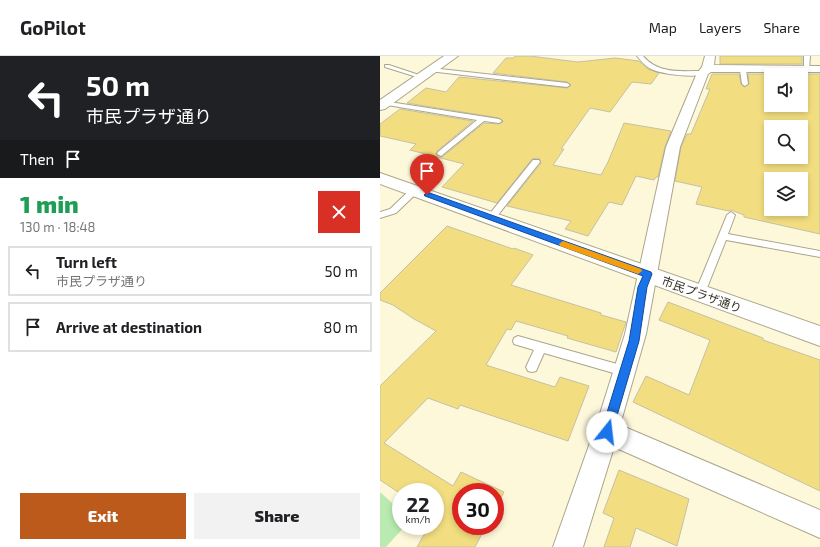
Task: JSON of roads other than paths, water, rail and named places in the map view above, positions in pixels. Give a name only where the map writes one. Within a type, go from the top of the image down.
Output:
[{"type":"street","points":[[382,105],[452,56]]},
{"type":"street","points":[[568,547],[607,432],[634,341],[643,287],[648,274],[673,147],[710,56]]},
{"type":"street","points":[[808,69],[820,69]]},
{"type":"street","points":[[705,70],[764,70]]},
{"type":"street","name":"市民プラザ通り","points":[[380,178],[820,336]]},
{"type":"street","points":[[607,432],[820,524]]},
{"type":"lane","points":[[640,56],[645,63],[666,72],[705,70]]},
{"type":"lane","points":[[807,56],[807,68]]},
{"type":"lane","points":[[386,66],[426,74],[567,85]]},
{"type":"lane","points":[[743,70],[745,84]]},
{"type":"lane","points":[[382,105],[500,121]]},
{"type":"lane","points":[[441,154],[482,118]]},
{"type":"lane","points":[[492,218],[536,162]]},
{"type":"lane","points":[[380,215],[393,211],[415,190]]},
{"type":"lane","points":[[700,293],[731,215]]},
{"type":"lane","points":[[723,236],[820,254]]},
{"type":"lane","points":[[518,341],[624,371]]},
{"type":"lane","points":[[532,367],[541,348]]}]
